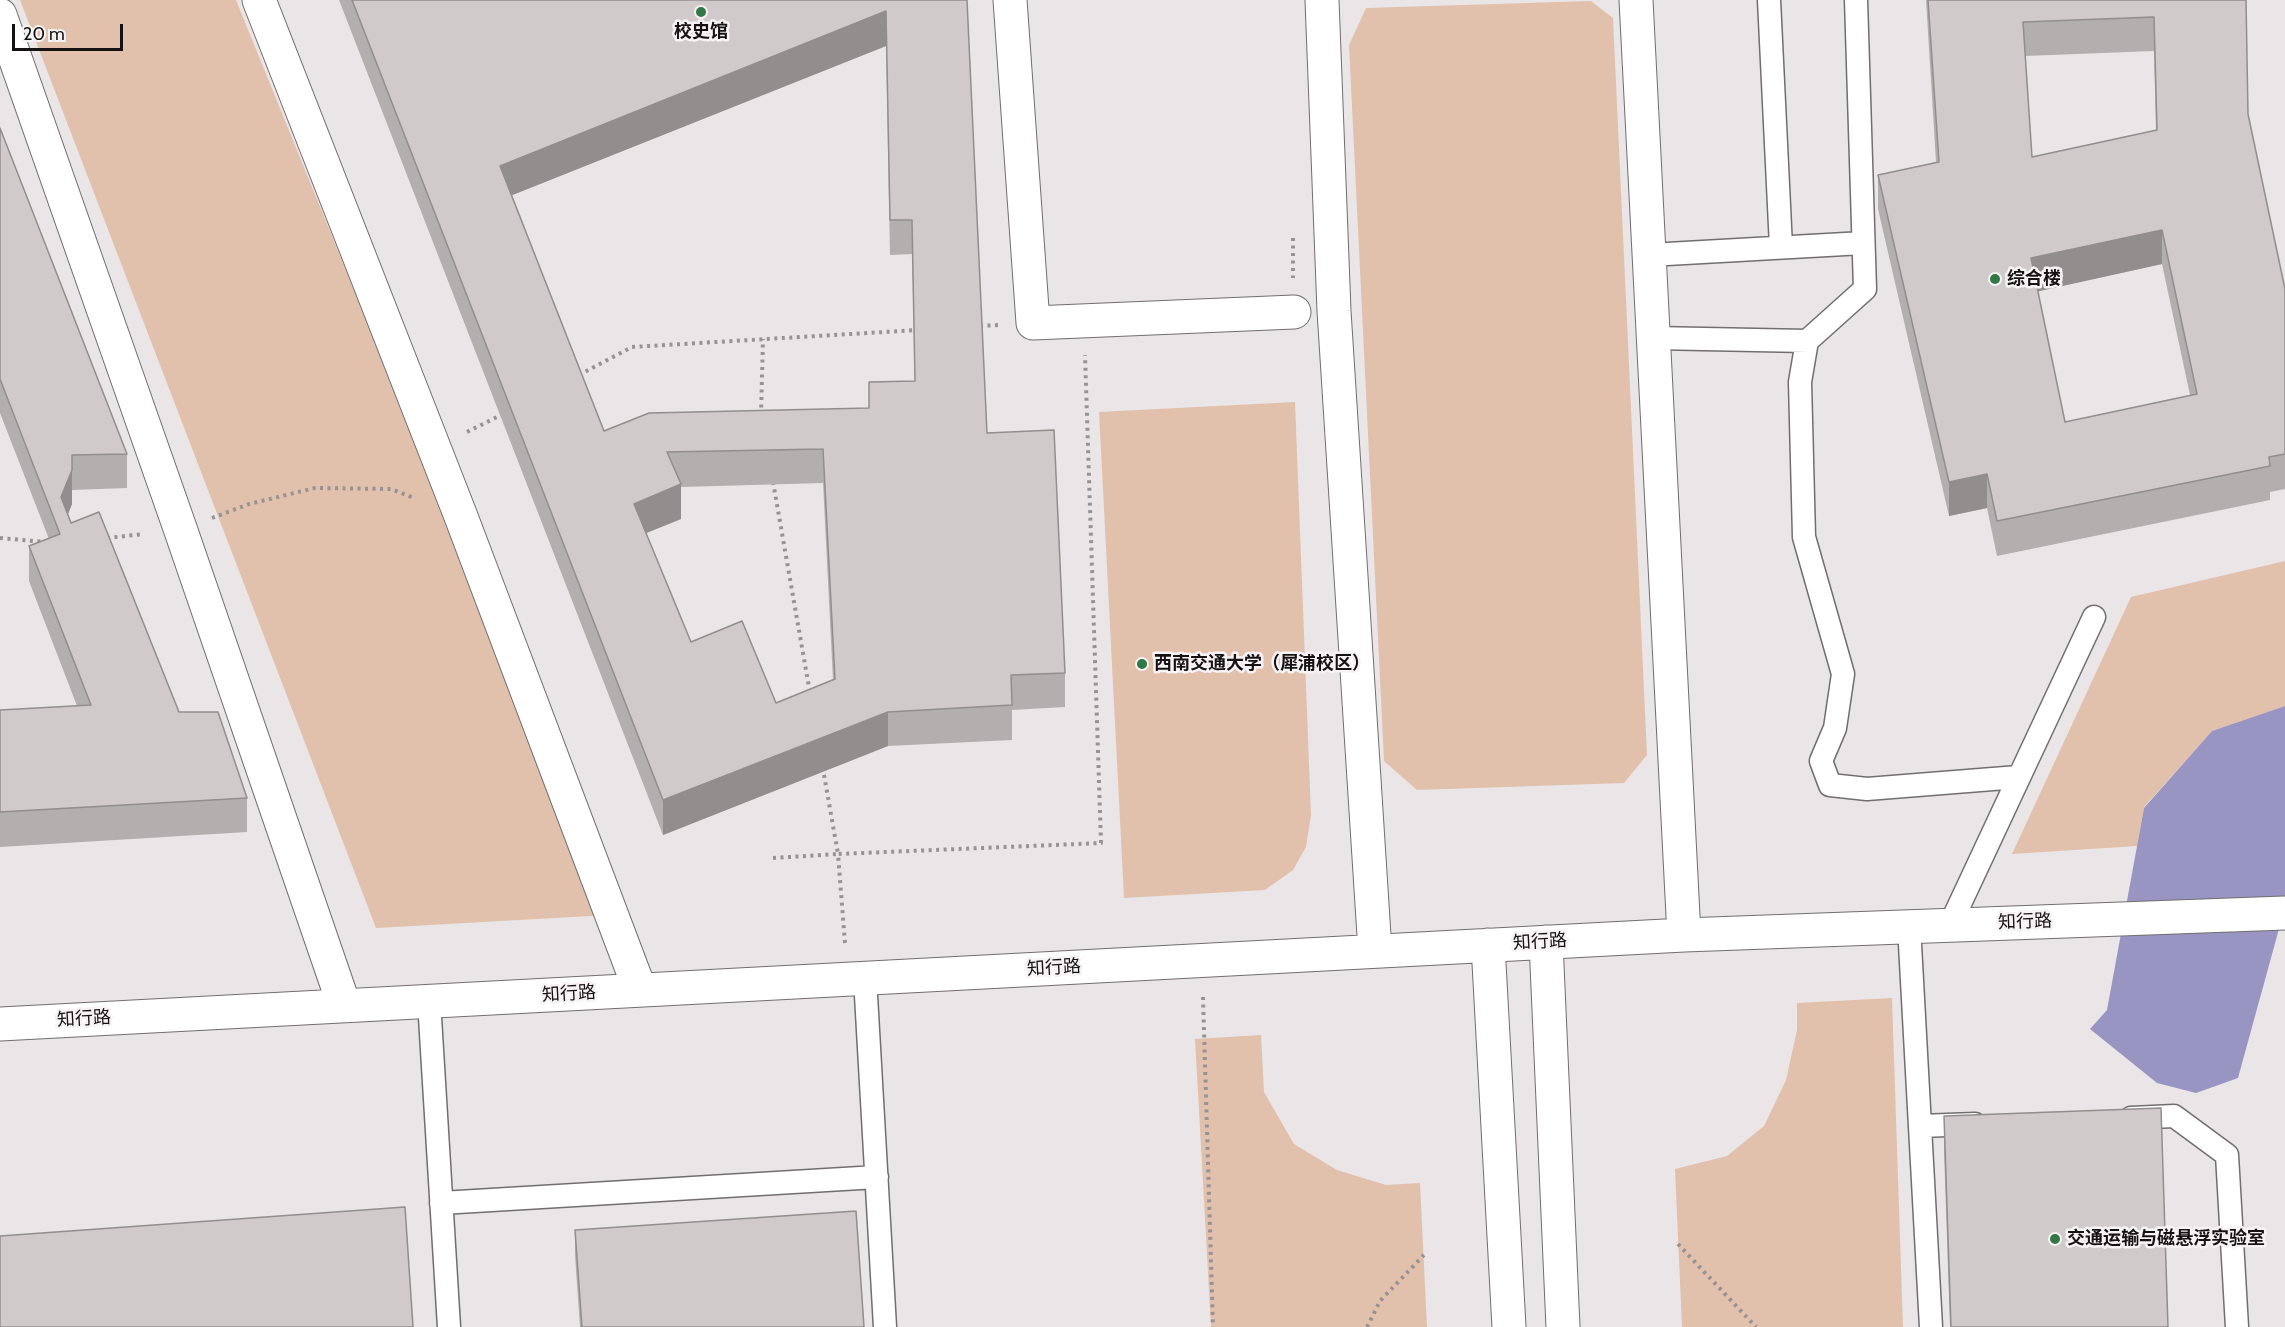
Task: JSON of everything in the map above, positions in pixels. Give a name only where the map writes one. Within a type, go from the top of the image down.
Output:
[{"type":"street","points":[[259,0],[435,448],[640,990]]},
{"type":"street","points":[[1010,0],[1033,323],[1294,312]]},
{"type":"street","points":[[1322,0],[1334,311],[1375,951]]},
{"type":"street","points":[[1636,0],[1684,935]]},
{"type":"street","points":[[0,15],[182,531],[344,1005]]},
{"type":"street","name":"知行路","points":[[0,1024],[1684,935],[2285,913]]},
{"type":"street","points":[[1546,942],[1563,1327]]},
{"type":"street","points":[[1488,945],[1509,1327]]},
{"type":"lane","points":[[1769,0],[1781,248]]},
{"type":"lane","points":[[1856,0],[1865,289],[1807,341],[1800,382],[1804,537],[1843,674],[1835,728],[1821,761],[1830,785],[1867,789],[2018,777]]},
{"type":"lane","points":[[1649,255],[1863,243]]},
{"type":"lane","points":[[1653,338],[1807,341]]},
{"type":"lane","points":[[1950,925],[2094,617]]},
{"type":"lane","points":[[1910,926],[1931,1327]]},
{"type":"lane","points":[[856,978],[877,1177],[885,1327]]},
{"type":"lane","points":[[429,1001],[448,1327]]},
{"type":"lane","points":[[2104,1119],[2174,1116],[2226,1155],[2237,1327]]},
{"type":"lane","points":[[1920,1126],[2001,1123]]},
{"type":"lane","points":[[441,1203],[877,1177]]},
{"type":"path","points":[[773,858],[1101,843],[1083,321]]},
{"type":"path","points":[[974,326],[1033,323]]},
{"type":"path","points":[[570,379],[632,347],[927,329]]},
{"type":"path","points":[[763,339],[763,427]]},
{"type":"path","points":[[435,448],[508,411]]},
{"type":"path","points":[[771,473],[812,704]]},
{"type":"path","points":[[100,539],[182,531],[249,504],[315,488],[391,489],[460,514]]},
{"type":"path","points":[[0,538],[50,542]]},
{"type":"path","points":[[822,762],[856,978]]},
{"type":"path","points":[[1202,960],[1213,1327]]},
{"type":"path","points":[[1678,1244],[1756,1327]]},
{"type":"path","points":[[1367,1327],[1380,1301],[1424,1256]]},
{"type":"shaded area","points":[[20,0],[236,0],[608,915],[376,928]]},
{"type":"shaded area","points":[[1591,1],[1613,18],[1647,755],[1624,783],[1417,790],[1384,761],[1349,45],[1366,8]]},
{"type":"shaded area","points":[[1295,402],[1311,815],[1306,847],[1293,870],[1265,890],[1124,898],[1099,412]]},
{"type":"shaded area","points":[[2285,561],[2285,706],[2212,731],[2144,807],[2137,846],[2012,854],[2131,597]]},
{"type":"shaded area","points":[[2285,706],[2285,907],[2238,1078],[2196,1093],[2157,1083],[2090,1029],[2107,1010],[2144,808],[2212,731]]},
{"type":"shaded area","points":[[1892,998],[1903,1327],[1682,1327],[1675,1169],[1727,1156],[1764,1126],[1786,1080],[1797,1030],[1797,1003]]},
{"type":"shaded area","points":[[1261,1035],[1264,1092],[1294,1144],[1337,1170],[1386,1185],[1420,1183],[1427,1327],[1211,1327],[1195,1039]]},
{"type":"building","points":[[352,0],[967,0],[987,433],[1054,430],[1065,673],[1011,675],[1012,705],[888,712],[663,800]],"holes":[[[886,11],[890,220],[912,220],[915,381],[869,382],[869,408],[649,413],[604,431],[500,166]],[[823,449],[835,679],[776,703],[742,621],[691,642],[634,504],[681,484],[667,452]]]},
{"type":"building","name":"综合楼","points":[[1928,0],[2246,0],[2248,114],[2285,289],[2285,454],[2269,457],[2270,466],[1997,521],[1987,474],[1949,482],[1878,175],[1939,162]],"holes":[[[2154,17],[2157,130],[2032,157],[2023,22]],[[2162,230],[2197,394],[2065,422],[2031,258]]]},
{"type":"building","points":[[0,128],[127,454],[72,455],[72,470],[61,497],[71,523],[99,512],[179,712],[218,712],[247,798],[0,812],[0,710],[91,705],[29,546],[60,534],[0,379]]},
{"type":"building","name":"交通运输与磁悬浮实验室","points":[[2161,1108],[2168,1327],[1951,1327],[1944,1116]]},
{"type":"building","points":[[405,1207],[413,1327],[0,1327],[0,1236]]},
{"type":"building","points":[[856,1211],[864,1327],[582,1327],[575,1230]]},
{"type":"place","name":"校史馆","points":[[701,12]]},
{"type":"place","name":"综合楼","points":[[1995,279]]},
{"type":"place","name":"西南交通大学（犀浦校区）","points":[[1142,664]]},
{"type":"place","name":"交通运输与磁悬浮实验室","points":[[2055,1239]]}]
